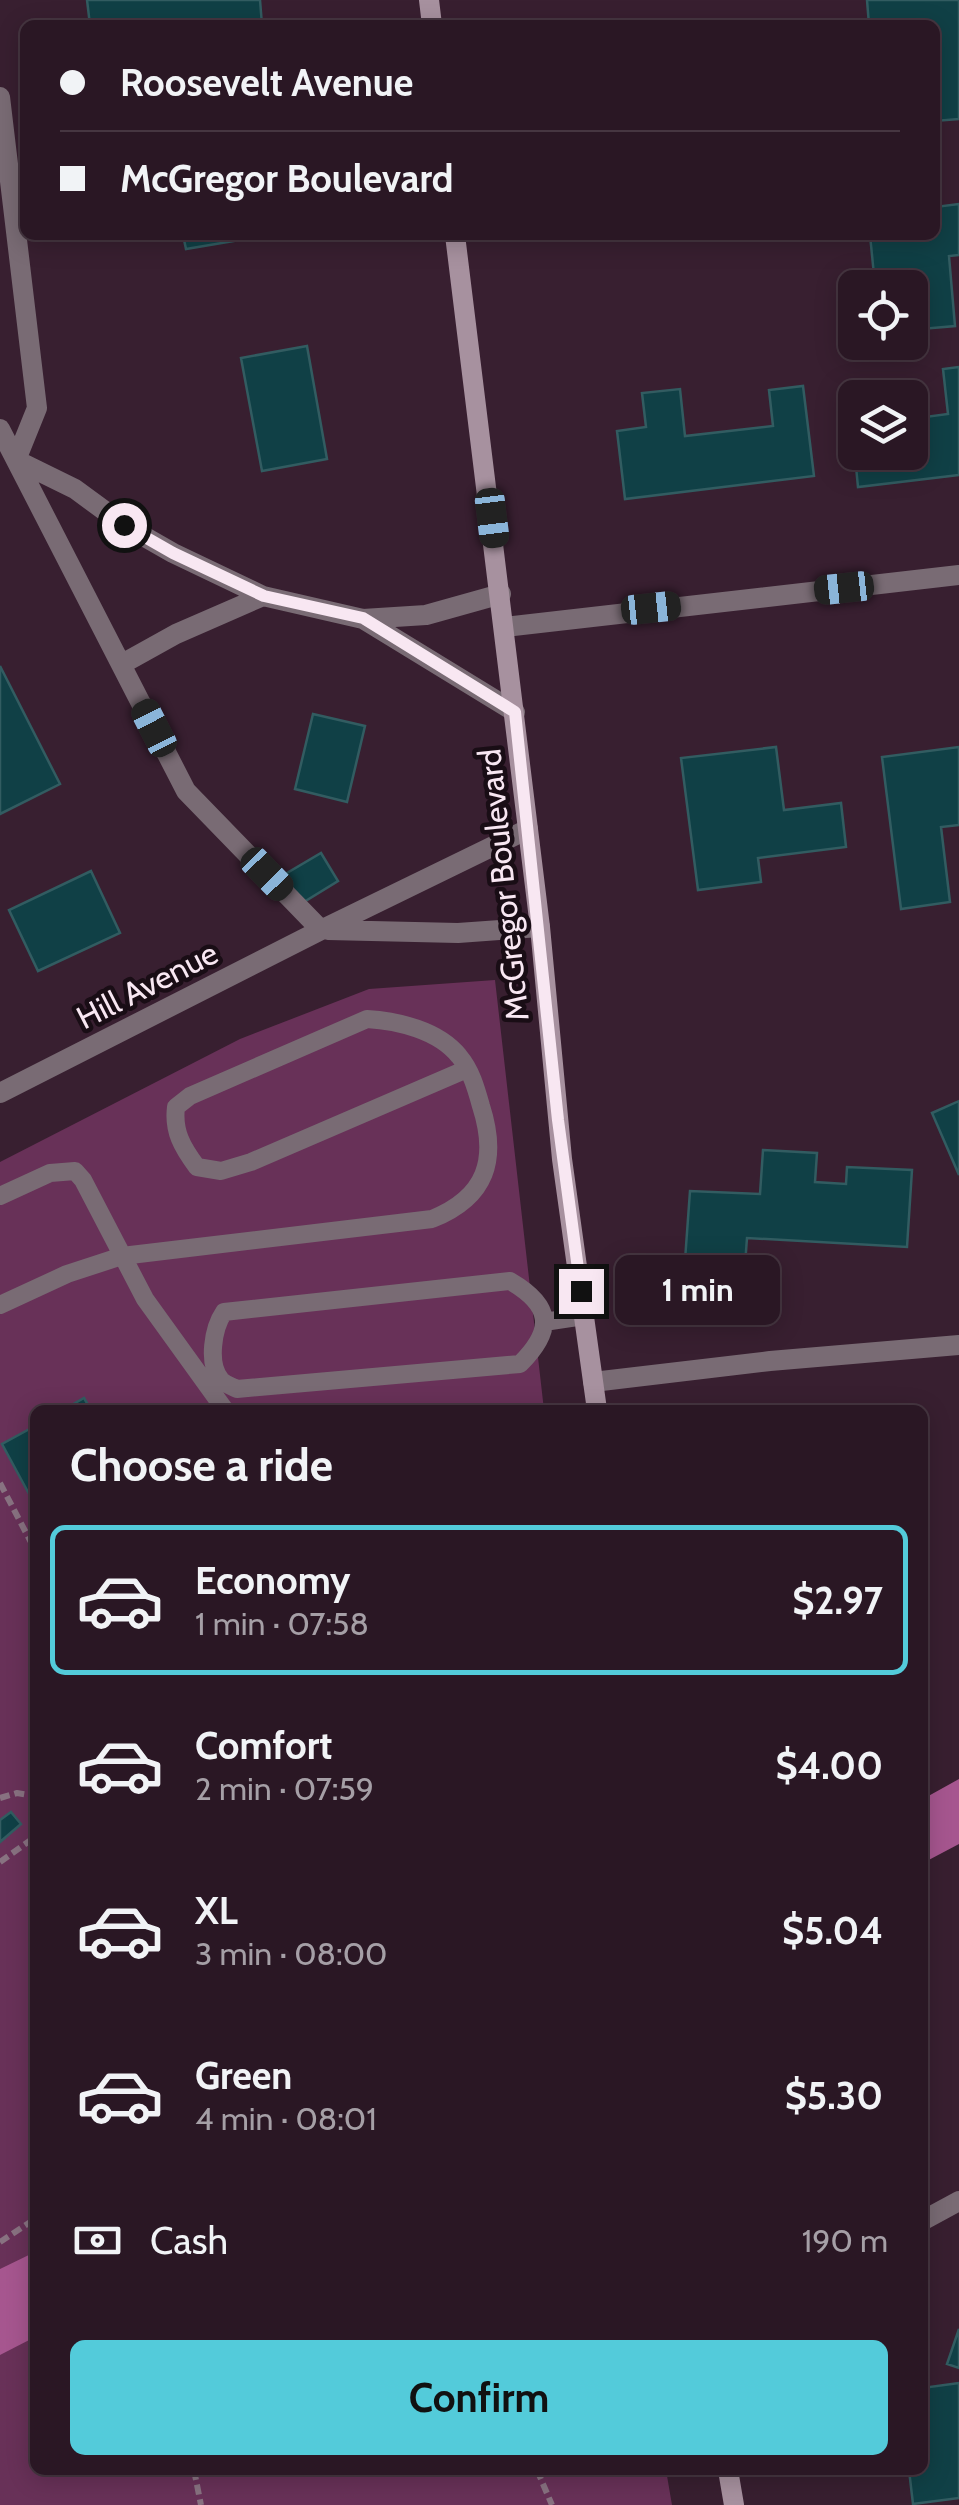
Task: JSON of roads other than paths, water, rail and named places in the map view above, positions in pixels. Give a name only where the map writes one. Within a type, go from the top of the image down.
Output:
[{"type":"main road","name":"McGregor Boulevard","points":[[456,240],[515,712],[558,1120],[596,1405]]},
{"type":"main road","points":[[729,2475],[734,2505]]},
{"type":"street","points":[[0,97],[38,408],[16,460]]},
{"type":"street","points":[[0,430],[186,791],[321,930]]},
{"type":"street","points":[[16,460],[75,489],[124,525],[173,553],[264,596],[363,618],[426,615],[501,594]]},
{"type":"street","points":[[505,627],[959,575]]},
{"type":"street","points":[[122,664],[176,634],[264,596]]},
{"type":"street","points":[[363,618],[515,712]]},
{"type":"street","name":"Hill Avenue","points":[[0,1094],[528,829]]},
{"type":"street","name":"Hill Avenue","points":[[321,930],[458,932],[540,927]]},
{"type":"street","points":[[593,1382],[770,1360],[959,1344]]},
{"type":"street","points":[[928,2217],[959,2201]]},
{"type":"lane","points":[[0,1306],[67,1274],[122,1256],[413,1222],[444,1214],[477,1188],[490,1160],[490,1134],[467,1069],[458,1054],[428,1033],[394,1021],[367,1020],[190,1096],[176,1107],[174,1124],[196,1167],[222,1171],[467,1069]]},
{"type":"lane","points":[[0,1196],[50,1173],[74,1171],[84,1180],[145,1299],[222,1405]]},
{"type":"lane","points":[[510,1280],[528,1291],[544,1322],[545,1332],[539,1343],[520,1364],[236,1389],[222,1380],[214,1368],[214,1332],[224,1312],[510,1280]]},
{"type":"lane","points":[[544,1322],[584,1316]]},
{"type":"lane","points":[[188,1356],[214,1352]]}]
